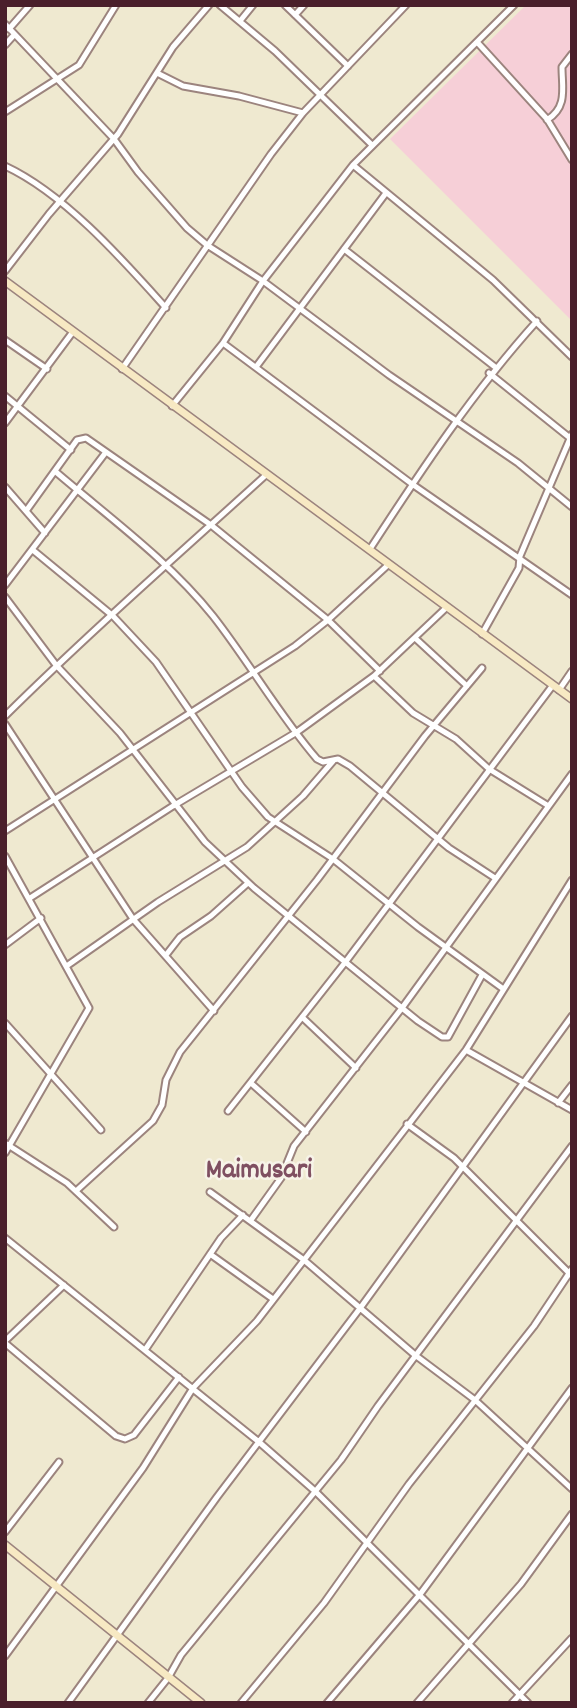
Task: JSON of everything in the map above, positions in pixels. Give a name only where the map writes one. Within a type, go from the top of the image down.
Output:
[{"type":"main road","points":[[5,281],[572,699]]},
{"type":"main road","points":[[5,1545],[201,1703]]},
{"type":"street","points":[[30,5],[7,26],[114,139],[138,172],[187,228],[207,245],[264,281],[518,463],[572,507]]},
{"type":"street","points":[[5,113],[79,65],[116,5]]},
{"type":"street","points":[[5,271],[59,202],[114,139],[173,47],[209,5]]},
{"type":"street","points":[[220,5],[275,51],[372,145]]},
{"type":"street","points":[[240,22],[253,5]]},
{"type":"street","points":[[285,5],[348,66]]},
{"type":"street","points":[[295,15],[304,5]]},
{"type":"street","points":[[122,369],[207,245],[303,113],[406,5]]},
{"type":"street","points":[[172,406],[223,343],[264,281],[353,165],[514,5]]},
{"type":"street","points":[[5,45],[14,35]]},
{"type":"street","points":[[477,41],[547,120],[572,160]]},
{"type":"street","points":[[547,120],[561,107],[564,97],[562,67],[572,54]]},
{"type":"street","points":[[157,73],[183,86],[239,96],[303,113]]},
{"type":"street","points":[[353,165],[421,219],[537,321],[572,357]]},
{"type":"street","points":[[5,166],[24,175],[59,202],[127,263],[166,308]]},
{"type":"street","points":[[256,368],[386,193]]},
{"type":"street","points":[[344,249],[495,367]]},
{"type":"street","points":[[370,550],[489,373],[537,321]]},
{"type":"street","points":[[5,423],[72,333]]},
{"type":"street","points":[[5,340],[47,369]]},
{"type":"street","points":[[223,343],[412,484],[520,556],[572,595]]},
{"type":"street","points":[[482,634],[519,568],[520,556],[571,436],[489,373]]},
{"type":"street","points":[[5,396],[71,450]]},
{"type":"street","points":[[26,511],[81,437],[211,525],[328,620],[380,671]]},
{"type":"street","points":[[5,585],[34,551],[106,452]]},
{"type":"street","points":[[56,472],[167,566],[212,615],[317,758],[323,762],[343,761],[437,838],[495,878]]},
{"type":"street","points":[[5,716],[56,665],[267,474]]},
{"type":"street","points":[[5,487],[45,533]]},
{"type":"street","points":[[34,551],[113,616],[156,662],[258,807],[333,859],[444,947],[502,988]]},
{"type":"street","points":[[5,831],[193,712],[328,620],[389,564]]},
{"type":"street","points":[[5,597],[56,665],[132,750],[173,806],[225,862],[402,1008],[435,1033],[448,1037],[482,975]]},
{"type":"street","points":[[30,898],[173,806],[297,732],[380,671],[447,607]]},
{"type":"street","points":[[415,638],[467,686]]},
{"type":"street","points":[[76,1191],[153,1121],[162,1105],[166,1080],[180,1052],[333,859],[434,724],[482,668]]},
{"type":"street","points":[[228,1111],[252,1084],[347,960],[489,769],[572,671]]},
{"type":"street","points":[[374,676],[413,713],[456,739],[489,769],[547,805]]},
{"type":"street","points":[[5,724],[134,919],[214,1011]]},
{"type":"street","points":[[68,965],[134,919],[225,862],[276,822],[334,760]]},
{"type":"street","points":[[251,1220],[281,1178],[294,1146],[402,1008],[572,774]]},
{"type":"street","points":[[5,856],[68,965],[87,1001],[89,1012],[5,1153]]},
{"type":"street","points":[[5,1656],[143,1468],[192,1388],[257,1321],[466,1049],[572,880]]},
{"type":"street","points":[[166,956],[180,937],[211,916],[248,883]]},
{"type":"street","points":[[5,945],[41,918]]},
{"type":"street","points":[[68,1703],[572,1016]]},
{"type":"street","points":[[302,1017],[356,1068]]},
{"type":"street","points":[[5,1023],[101,1130]]},
{"type":"street","points":[[466,1049],[572,1110]]},
{"type":"street","points":[[252,1084],[306,1132]]},
{"type":"street","points":[[558,1103],[572,1084]]},
{"type":"street","points":[[241,1703],[324,1603],[475,1400],[534,1326],[571,1273],[515,1223],[463,1167],[407,1124]]},
{"type":"street","points":[[8,1144],[76,1191],[114,1227]]},
{"type":"street","points":[[148,1703],[168,1678],[181,1655],[316,1492],[572,1146]]},
{"type":"street","points":[[211,1192],[304,1261],[415,1355],[475,1400],[572,1489]]},
{"type":"street","points":[[145,1350],[210,1254],[243,1215]]},
{"type":"street","points":[[5,1238],[259,1442],[316,1492],[421,1593],[528,1703]]},
{"type":"street","points":[[210,1254],[273,1299]]},
{"type":"street","points":[[64,1285],[5,1342],[116,1436],[125,1439],[134,1435],[179,1377]]},
{"type":"street","points":[[327,1703],[421,1593],[572,1388]]},
{"type":"street","points":[[5,1532],[59,1462]]},
{"type":"street","points":[[417,1703],[521,1584],[572,1514]]},
{"type":"street","points":[[512,1703],[572,1639]]},
{"type":"shaded area","points":[[526,5],[572,5],[572,321],[390,139]]},
{"type":"district","name":"Maimusari","points":[[259,1173]]}]
